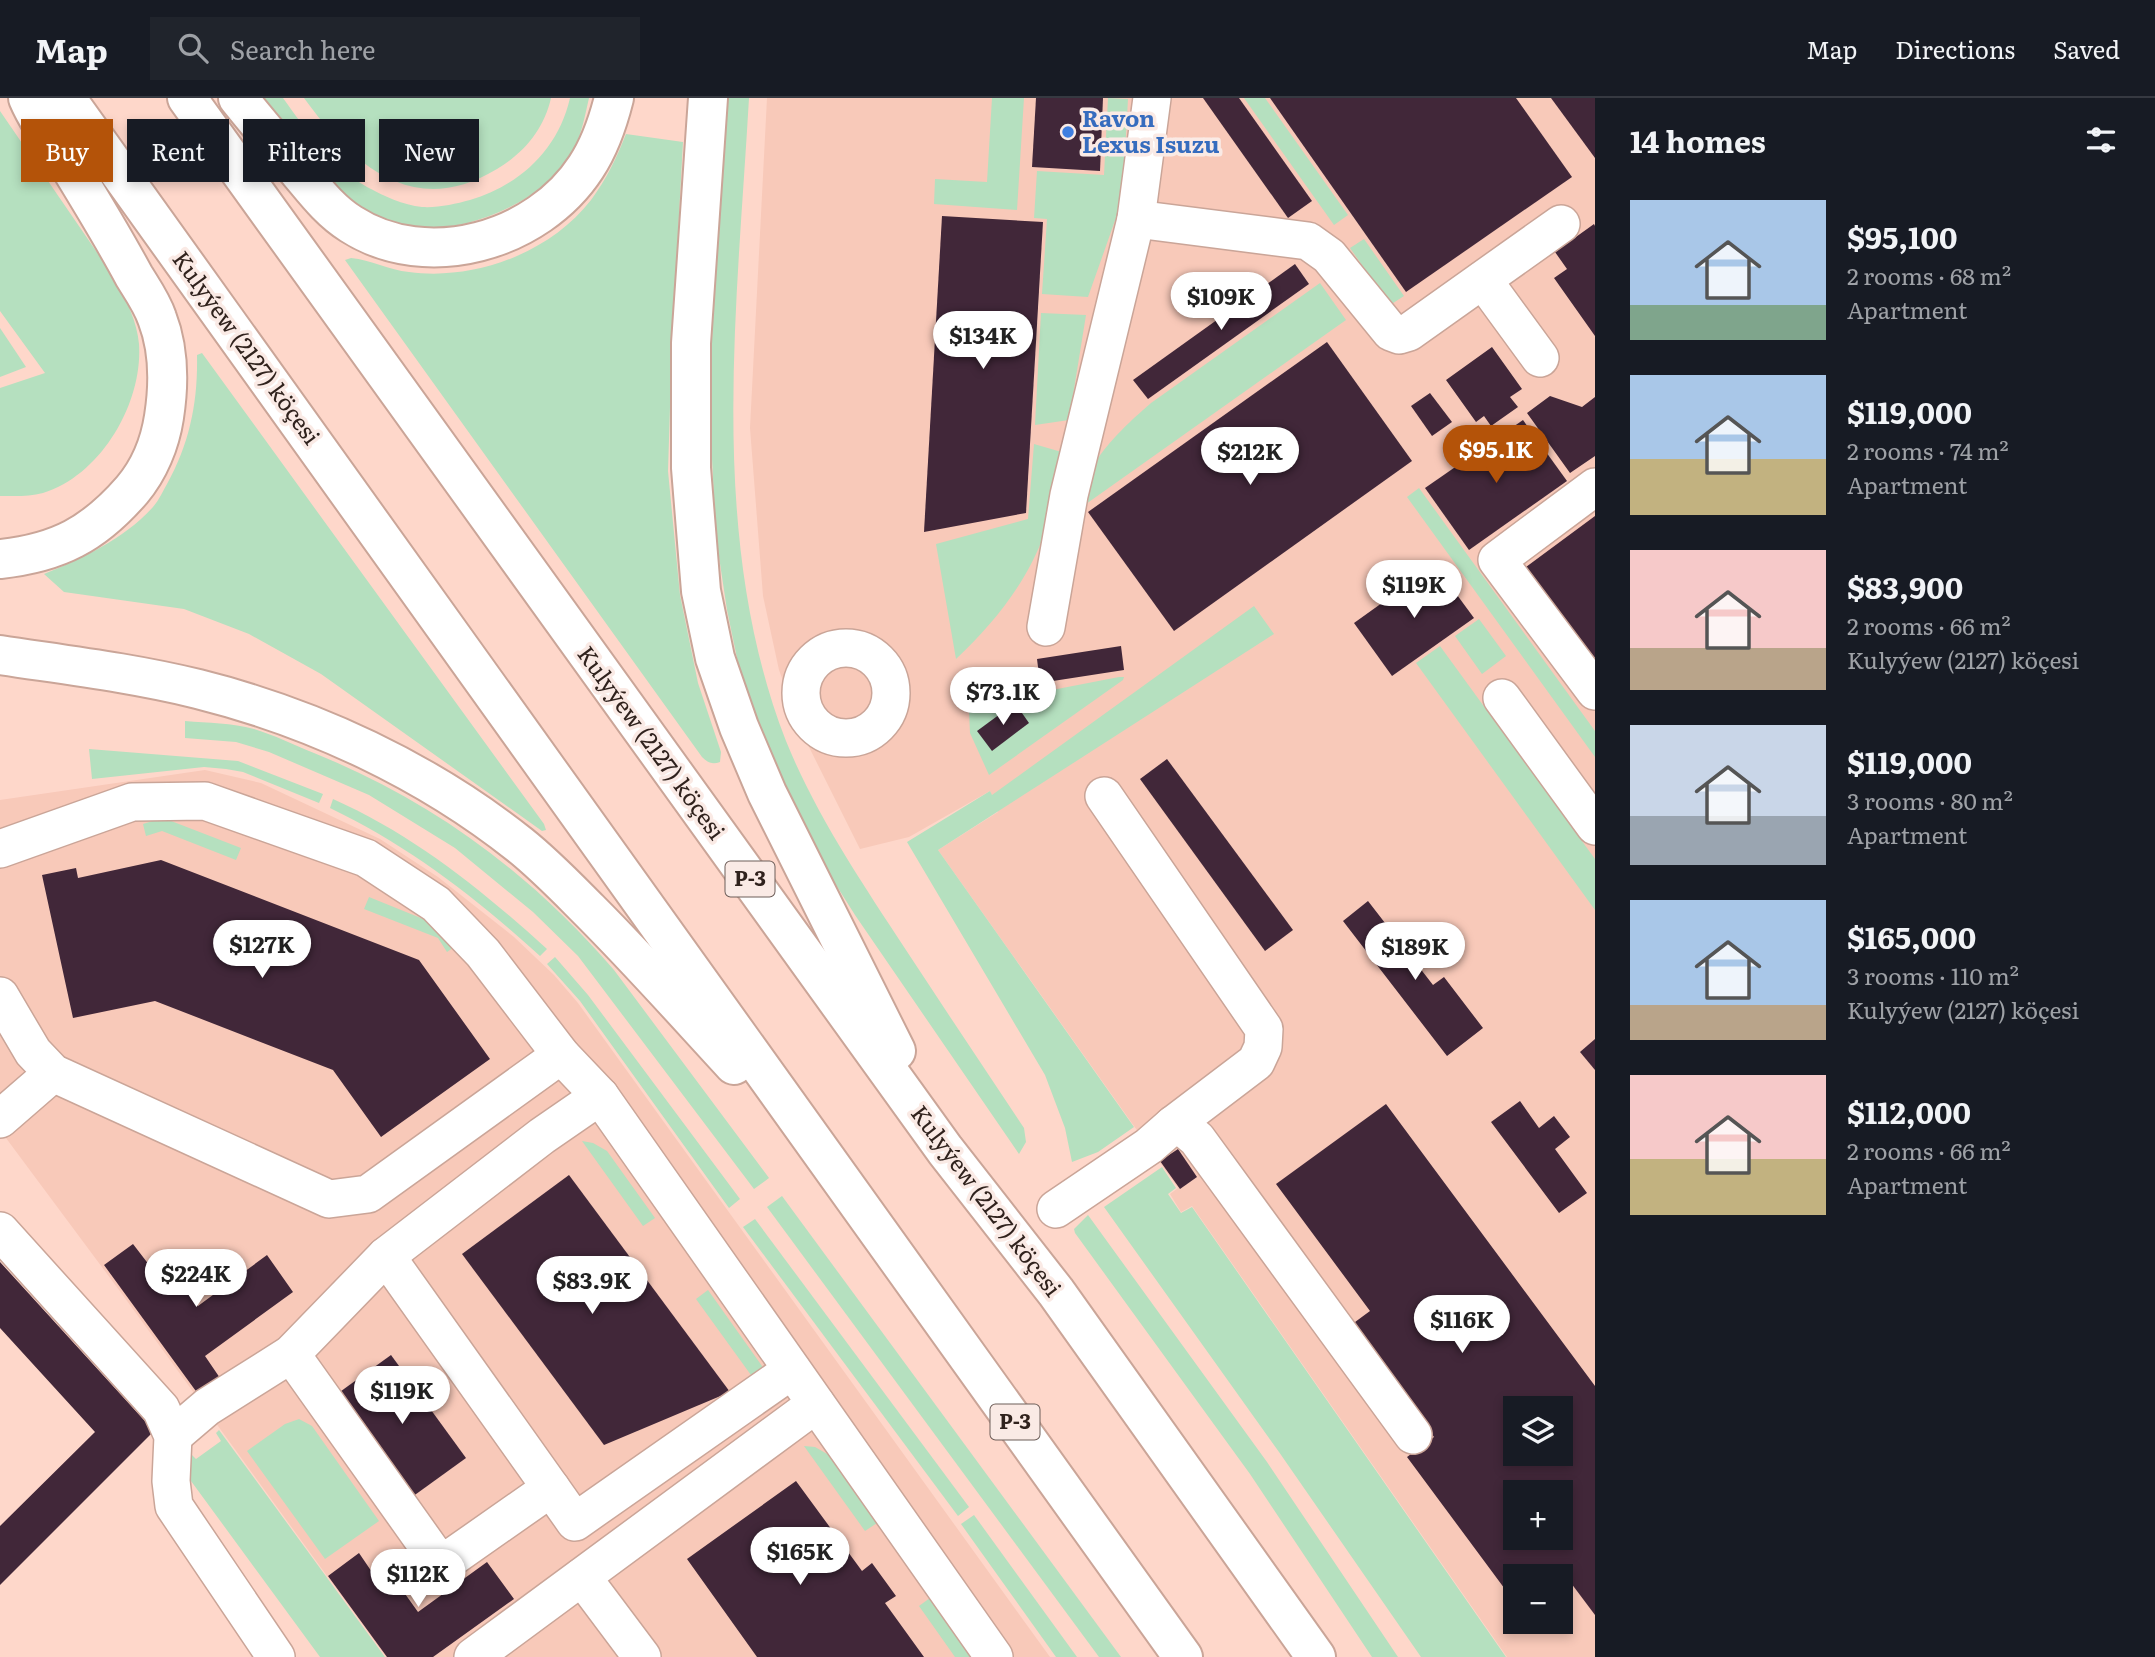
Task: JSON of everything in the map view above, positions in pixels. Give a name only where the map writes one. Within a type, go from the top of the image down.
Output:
[{"type":"highway","points":[[0,559],[26,556],[85,534],[112,513],[137,483],[152,458],[162,427],[167,396],[167,359],[157,318],[108,226],[27,98]]},
{"type":"highway","name":"Kulyýew (2127) köçesi","points":[[66,98],[1184,1657]]},
{"type":"highway","name":"Kulyýew (2127) köçesi","points":[[187,98],[944,1150],[1056,1292],[1316,1657]]},
{"type":"highway","points":[[238,98],[330,208],[352,225],[378,239],[416,248],[444,249],[476,244],[507,232],[533,218],[558,198],[585,170],[599,146],[614,98]]},
{"type":"highway","points":[[708,98],[691,343],[691,468],[701,591],[715,658],[739,727],[767,793],[944,1150]]},
{"type":"highway","points":[[0,655],[156,680],[253,706],[323,731],[398,764],[455,798],[520,844],[549,870],[615,936],[847,1188]]},
{"type":"street","points":[[1045,626],[1069,495],[1136,219],[1152,98]]},
{"type":"street","points":[[1136,219],[1308,241],[1329,256],[1391,332],[1399,335],[1409,332],[1561,224]]},
{"type":"street","points":[[1483,280],[1540,358]]},
{"type":"street","points":[[1595,486],[1497,560],[1595,691]]},
{"type":"street","points":[[1502,698],[1595,825]]},
{"type":"street","points":[[1056,1209],[1149,1146],[1256,1062],[1263,1046],[1264,1029],[1104,796]]},
{"type":"street","points":[[0,849],[132,802],[205,801],[366,858],[436,904],[483,953],[561,1055],[600,1096],[994,1657]]},
{"type":"street","points":[[0,996],[33,1052],[53,1073],[329,1199],[368,1194],[561,1055]]},
{"type":"street","points":[[0,1119],[53,1073]]},
{"type":"street","points":[[173,1436],[207,1407],[291,1354],[386,1256],[542,1136],[600,1096]]},
{"type":"street","points":[[1173,1125],[1185,1129],[1197,1139],[1413,1435]]},
{"type":"street","points":[[0,1231],[161,1409],[173,1436],[171,1481],[174,1506],[276,1657]]},
{"type":"street","points":[[386,1256],[575,1522],[792,1370]]},
{"type":"street","points":[[291,1354],[441,1565],[551,1488]]},
{"type":"street","points":[[497,1650],[582,1577],[816,1404]]},
{"type":"street","points":[[582,1577],[642,1657]]},
{"type":"shaded area","points":[[767,98],[1595,98],[1595,1657],[1507,1657],[1192,1206],[1181,1212],[1170,1194],[1178,1188],[938,850],[998,812],[990,791],[909,837],[860,849],[803,735],[779,670],[763,596],[750,428]]},
{"type":"shaded area","points":[[205,770],[261,783],[380,839],[438,877],[514,937],[554,975],[578,1003],[1050,1657],[386,1657],[0,1130],[0,800]]},
{"type":"green space","points":[[258,98],[283,98],[298,119],[275,119]]},
{"type":"green space","points":[[304,98],[551,98],[538,130],[524,148],[497,169],[479,177],[479,119],[379,119],[379,173],[365,164],[365,119],[321,119]]},
{"type":"green space","points":[[570,98],[589,98],[574,149],[563,167],[528,197],[485,218],[440,228],[419,228],[378,216],[342,194],[329,182],[359,182],[387,197],[415,206],[428,207],[470,200],[505,185],[534,163],[556,134]]},
{"type":"green space","points":[[725,98],[749,98],[733,423],[736,504],[745,585],[761,664],[786,741],[811,795],[840,847],[1024,1128],[1026,1142],[1019,1154],[819,858],[789,804],[743,687],[727,610],[716,537],[711,439],[712,340]]},
{"type":"green space","points":[[992,98],[1024,98],[1017,210],[934,204],[935,179],[987,182]]},
{"type":"green space","points":[[1108,98],[1128,99],[1123,189],[1118,212],[1088,297],[1042,294],[1047,219],[1034,218],[1037,171],[1104,175]]},
{"type":"green space","points":[[1244,98],[1265,98],[1348,215],[1334,225]]},
{"type":"green space","points":[[0,111],[21,142],[21,182],[49,182],[118,283],[134,320],[139,344],[134,390],[114,434],[100,454],[83,470],[64,484],[43,493],[0,496],[0,388],[45,373],[0,311]]},
{"type":"green space","points":[[626,134],[683,142],[668,471],[680,595],[698,683],[721,752],[720,762],[717,763],[702,757],[345,260],[358,259],[402,271],[434,274],[484,267],[509,259],[533,248],[574,219],[602,184]]},
{"type":"green space","points":[[398,182],[469,182],[438,189],[412,187]]},
{"type":"green space","points":[[1364,239],[1404,296],[1390,305],[1350,248]]},
{"type":"green space","points":[[1320,283],[1346,320],[1086,504],[1084,491],[1095,463],[1105,448],[1130,422],[1151,403]]},
{"type":"green space","points":[[1041,313],[1086,315],[1069,420],[1035,425]]},
{"type":"green space","points":[[0,328],[26,367],[0,377]]},
{"type":"green space","points":[[202,353],[546,830],[542,831],[321,674],[249,634],[184,609],[64,592],[44,574],[116,538],[142,518],[161,496],[187,437],[196,389],[197,355]]},
{"type":"green space","points":[[1034,444],[1065,453],[1045,532],[1029,567],[1008,600],[984,631],[956,659],[936,544],[1028,519]]},
{"type":"green space","points":[[1419,488],[1595,731],[1595,757],[1407,497]]},
{"type":"green space","points":[[1254,606],[1274,634],[938,850],[1134,1127],[1098,1152],[1072,1162],[1065,1128],[1045,1075],[907,842],[990,791],[992,795]]},
{"type":"green space","points":[[1479,619],[1506,656],[1482,674],[1455,636]]},
{"type":"green space","points":[[1440,646],[1595,859],[1595,910],[1416,663]]},
{"type":"green space","points":[[1124,677],[1123,680],[989,775],[970,733],[969,711],[975,705]]},
{"type":"green space","points":[[185,721],[254,729],[358,772],[439,817],[514,871],[582,935],[614,970],[769,1178],[754,1189],[578,956],[533,912],[455,848],[369,795],[269,752],[236,742],[185,738]]},
{"type":"green space","points":[[89,749],[238,761],[323,794],[319,803],[243,772],[204,767],[92,779]]},
{"type":"green space","points":[[333,799],[391,829],[446,865],[547,949],[540,956],[491,913],[440,874],[387,839],[330,808]]},
{"type":"green space","points":[[166,819],[241,848],[236,860],[162,831],[146,836],[143,824]]},
{"type":"green space","points":[[369,897],[443,927],[457,945],[447,952],[438,938],[364,909]]},
{"type":"green space","points":[[555,957],[588,995],[740,1199],[729,1208],[580,1001],[547,964]]},
{"type":"green space","points":[[582,1141],[593,1143],[607,1151],[655,1218],[643,1226]]},
{"type":"green space","points":[[1162,1167],[1176,1188],[1168,1194],[1181,1213],[1192,1207],[1506,1657],[1421,1657],[1104,1207]]},
{"type":"green space","points":[[782,1196],[1121,1657],[1099,1657],[767,1207]]},
{"type":"green space","points":[[1088,1215],[1267,1462],[1398,1657],[1372,1657],[1250,1474],[1075,1233],[1074,1229]]},
{"type":"green space","points":[[755,1219],[969,1507],[958,1516],[743,1227]]},
{"type":"green space","points":[[708,1290],[762,1366],[756,1382],[696,1299]]},
{"type":"green space","points":[[299,1419],[312,1426],[379,1521],[325,1559],[247,1451],[285,1424]]},
{"type":"green space","points":[[219,1430],[385,1657],[320,1657],[180,1466],[189,1452],[196,1459],[221,1441],[216,1433]]},
{"type":"green space","points":[[804,1446],[815,1447],[829,1455],[877,1523],[865,1531]]},
{"type":"green space","points":[[974,1515],[1077,1657],[1056,1657],[961,1524]]},
{"type":"green space","points":[[930,1598],[973,1657],[955,1657],[919,1606]]},
{"type":"building","name":"Ravon Lexus Isuzu","points":[[1036,98],[1103,98],[1100,171],[1032,167]]},
{"type":"building","points":[[1203,98],[1239,98],[1312,201],[1288,218]]},
{"type":"building","points":[[1270,98],[1516,98],[1572,177],[1406,292]]},
{"type":"building","points":[[1551,98],[1595,98],[1595,158]]},
{"type":"building","points":[[942,216],[1043,222],[1026,513],[924,532]]},
{"type":"building","points":[[1594,224],[1595,336],[1554,278],[1567,269],[1555,252]]},
{"type":"building","points":[[1295,264],[1309,284],[1148,399],[1133,380]]},
{"type":"building","points":[[1327,342],[1412,461],[1174,631],[1088,512]]},
{"type":"building","points":[[1492,347],[1522,389],[1510,397],[1518,407],[1491,426],[1484,416],[1476,422],[1446,380]]},
{"type":"building","points":[[1430,393],[1452,422],[1432,436],[1411,406]]},
{"type":"building","points":[[1550,396],[1582,407],[1595,397],[1595,456],[1570,473],[1527,413]]},
{"type":"building","points":[[1523,420],[1567,481],[1469,550],[1425,488]]},
{"type":"building","points":[[1595,516],[1595,659],[1526,567]]},
{"type":"building","points":[[1435,565],[1474,618],[1392,676],[1354,623]]},
{"type":"building","points":[[1121,646],[1124,670],[1040,683],[1037,659]]},
{"type":"building","points":[[1015,703],[1029,723],[992,751],[977,731]]},
{"type":"building","points":[[1167,759],[1293,930],[1265,951],[1140,779]]},
{"type":"building","points":[[161,860],[419,960],[490,1059],[381,1137],[333,1070],[155,1001],[73,1018],[42,875],[76,868],[78,878]]},
{"type":"building","points":[[1368,901],[1433,985],[1444,977],[1483,1028],[1447,1056],[1343,921]]},
{"type":"building","points":[[1595,1039],[1595,1070],[1580,1052]]},
{"type":"building","points":[[1520,1101],[1539,1128],[1554,1116],[1570,1137],[1555,1149],[1587,1193],[1559,1213],[1491,1122]]},
{"type":"building","points":[[1386,1104],[1595,1386],[1595,1615],[1573,1586],[1573,1564],[1503,1564],[1503,1586],[1407,1457],[1434,1437],[1351,1325],[1370,1311],[1276,1184]]},
{"type":"building","points":[[1178,1149],[1197,1177],[1180,1189],[1160,1161]]},
{"type":"building","points":[[569,1175],[730,1392],[604,1445],[462,1254]]},
{"type":"building","points":[[133,1244],[153,1270],[166,1261],[198,1306],[267,1255],[293,1292],[205,1356],[220,1378],[198,1394],[104,1265]]},
{"type":"building","points":[[0,1262],[154,1431],[0,1585],[0,1526],[95,1432],[0,1328]]},
{"type":"building","points":[[391,1355],[466,1458],[412,1497],[337,1394]]},
{"type":"building","points":[[796,1481],[862,1571],[872,1563],[896,1596],[885,1603],[924,1657],[757,1657],[687,1559]]},
{"type":"building","points":[[359,1553],[376,1578],[388,1570],[418,1612],[487,1562],[514,1599],[433,1657],[387,1657],[328,1576]]},
{"type":"place","name":"Ravon Lexus Isuzu","points":[[1068,132]]}]
